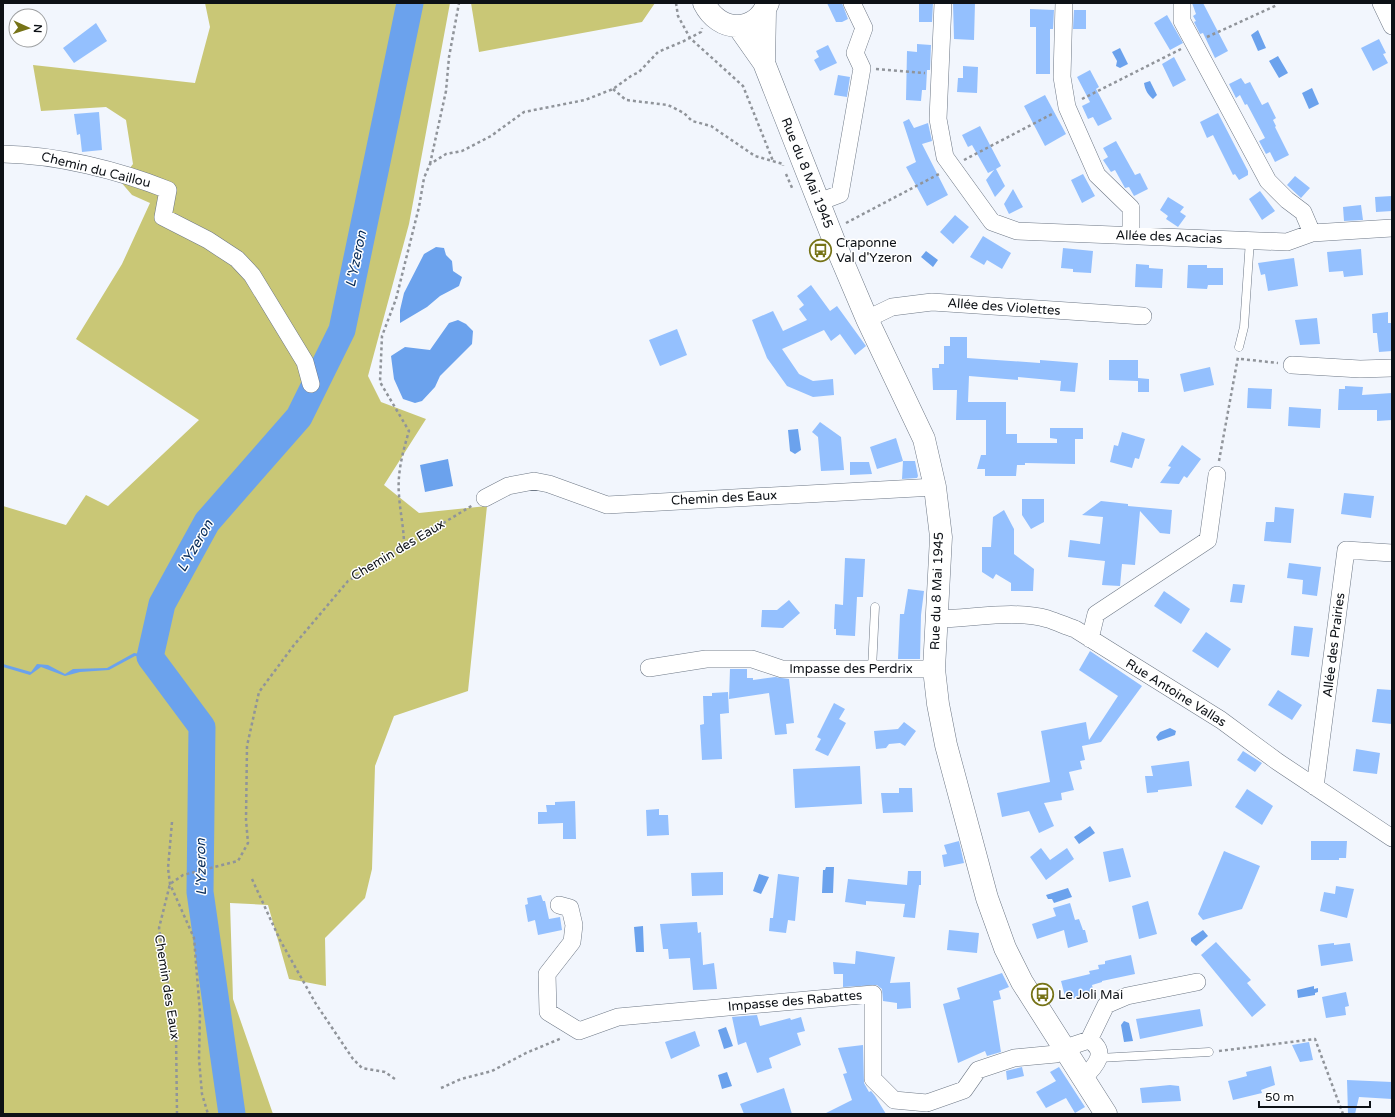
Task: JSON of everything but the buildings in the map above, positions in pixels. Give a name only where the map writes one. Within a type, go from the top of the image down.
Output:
[{"type":"main road","points":[[707,7],[717,20],[727,25],[738,26],[749,24],[758,19],[767,7]]},
{"type":"main road","name":"Rue du 8 Mai 1945","points":[[764,63],[767,7]]},
{"type":"main road","name":"Rue du 8 Mai 1945","points":[[738,26],[764,63],[867,319],[924,439],[935,487],[941,537],[934,669],[938,704],[946,745],[987,898],[1005,948],[1022,982],[1106,1114]]},
{"type":"street","points":[[819,202],[840,194],[862,68],[855,53],[864,28],[852,3]]},
{"type":"street","name":"Allée des Acacias","points":[[943,3],[938,119],[945,157],[992,222],[1017,232],[1287,242],[1312,233],[1392,228]]},
{"type":"street","points":[[1064,3],[1062,77],[1067,107],[1097,175],[1131,208],[1131,236]]},
{"type":"street","points":[[1182,3],[1182,21],[1268,181],[1287,200],[1303,212],[1312,233]]},
{"type":"street","points":[[1381,3],[1392,26]]},
{"type":"street","name":"Chemin du Caillou","points":[[3,154],[29,154],[68,162],[140,179],[168,190],[163,217],[208,240],[236,259],[252,275],[305,362],[311,384]]},
{"type":"street","name":"Allée des Violettes","points":[[867,319],[892,307],[932,302],[1143,316]]},
{"type":"street","points":[[1292,364],[1360,369],[1392,368]]},
{"type":"street","points":[[1090,639],[1096,614],[1208,540],[1217,475]]},
{"type":"street","name":"Chemin des Eaux","points":[[485,498],[508,486],[534,481],[549,484],[607,505],[935,487]]},
{"type":"street","name":"Allée des Prairies","points":[[1315,787],[1346,550],[1392,553]]},
{"type":"street","name":"Rue Antoine Vallas","points":[[936,619],[1034,616],[1048,619],[1075,629],[1221,720],[1315,787],[1392,838]]},
{"type":"street","name":"Impasse des Perdrix","points":[[649,668],[706,659],[752,659],[782,669],[934,669]]},
{"type":"street","points":[[559,905],[570,908],[574,925],[572,942],[547,974],[548,1012],[579,1031]]},
{"type":"street","points":[[1064,1048],[1089,1040],[1106,1005],[1127,996],[1197,982]]},
{"type":"street","name":"Impasse des Rabattes","points":[[579,1031],[618,1017],[872,994],[872,1079],[894,1100],[927,1103],[964,1090],[978,1070],[1014,1058],[1056,1054],[1064,1048]]},
{"type":"street","points":[[1083,1078],[1095,1066],[1099,1058],[1098,1050],[1095,1044],[1089,1040]]},
{"type":"lane","points":[[1240,347],[1244,327],[1250,240]]},
{"type":"lane","points":[[872,669],[875,607]]},
{"type":"lane","points":[[1099,1058],[1209,1052]]},
{"type":"path","points":[[404,546],[404,528],[398,494],[401,458],[409,431],[380,382],[382,336],[396,299],[420,207],[424,178],[430,164],[446,90],[449,57],[459,3]]},
{"type":"path","points":[[676,3],[678,16],[690,38],[743,86],[774,161]]},
{"type":"path","points":[[1194,43],[1277,5],[1277,3]]},
{"type":"path","points":[[430,164],[446,154],[462,151],[491,136],[524,112],[585,100],[613,90],[631,76],[639,72],[658,52],[701,32],[707,7]]},
{"type":"path","points":[[1085,97],[1170,54]]},
{"type":"path","points":[[862,68],[910,72]]},
{"type":"path","points":[[613,90],[626,100],[668,105],[684,113],[692,121],[711,126],[755,156],[783,164],[796,197]]},
{"type":"path","points":[[977,153],[1044,118]]},
{"type":"path","points":[[851,220],[935,176]]},
{"type":"path","points":[[1217,475],[1240,347]]},
{"type":"path","points":[[1238,358],[1292,364]]},
{"type":"path","name":"Chemin des Eaux","points":[[177,1114],[176,1033],[158,928],[170,884],[183,875],[218,868],[238,862],[248,843],[246,820],[247,746],[259,692],[294,645],[348,581],[485,498]]},
{"type":"path","points":[[172,822],[168,868],[170,884],[194,938],[200,1013],[199,1059],[202,1094],[208,1114]]},
{"type":"path","points":[[252,879],[280,940],[316,1004],[353,1059],[362,1068],[385,1072],[395,1079]]},
{"type":"path","points":[[441,1088],[461,1079],[492,1071],[526,1053],[579,1031]]},
{"type":"path","points":[[1209,1052],[1315,1039],[1343,1114]]},
{"type":"shaded area","points":[[205,3],[450,3],[409,224],[368,376],[381,402],[426,419],[384,485],[419,513],[487,506],[468,691],[394,716],[375,766],[372,869],[365,898],[325,938],[326,986],[289,979],[268,905],[230,903],[233,999],[273,1114],[3,1114],[3,506],[66,525],[86,495],[108,506],[199,420],[76,339],[122,264],[150,203],[132,195],[120,181],[133,164],[126,120],[106,107],[41,111],[33,65],[195,83],[210,27]]},
{"type":"shaded area","points":[[471,3],[655,3],[642,22],[479,52]]},
{"type":"water","points":[[1258,30],[1266,48],[1258,51],[1251,35]]},
{"type":"water","points":[[1120,48],[1128,64],[1120,68],[1116,66],[1117,61],[1112,52]]},
{"type":"water","points":[[1278,56],[1288,73],[1279,78],[1269,61]]},
{"type":"water","points":[[1150,81],[1157,95],[1153,99],[1147,92],[1144,83]]},
{"type":"water","points":[[1312,88],[1319,104],[1309,109],[1302,93]]},
{"type":"water","points":[[436,247],[444,248],[446,255],[452,261],[453,271],[462,277],[459,286],[440,296],[427,307],[400,323],[400,310],[404,293],[424,254]]},
{"type":"water","points":[[926,251],[938,260],[933,267],[921,257]]},
{"type":"water","points":[[458,320],[466,324],[473,331],[472,344],[440,376],[435,387],[422,401],[415,403],[403,399],[394,379],[391,356],[405,347],[430,350],[449,323]]},
{"type":"water","points":[[798,429],[801,450],[795,454],[790,451],[788,430]]},
{"type":"water","points":[[448,459],[453,486],[425,492],[420,465]]},
{"type":"water","points":[[134,653],[152,656],[150,658],[135,656],[109,670],[80,672],[65,676],[41,667],[30,675],[3,667],[3,664],[31,672],[37,664],[48,665],[65,674],[73,669],[107,668]]},
{"type":"water","points":[[1170,728],[1176,731],[1175,735],[1158,741],[1156,737],[1160,732]]},
{"type":"water","points":[[1090,826],[1095,833],[1079,844],[1074,837]]},
{"type":"water","points":[[826,867],[834,867],[833,893],[822,893],[823,870],[825,870]]},
{"type":"water","points":[[759,874],[769,877],[761,894],[753,891]]},
{"type":"water","points":[[1068,888],[1072,897],[1054,903],[1052,899],[1048,899],[1046,895]]},
{"type":"water","points":[[643,926],[644,952],[636,952],[634,927]]},
{"type":"water","points":[[1203,930],[1208,936],[1196,946],[1191,941],[1191,938]]},
{"type":"water","points":[[1314,986],[1314,989],[1318,988],[1318,992],[1315,993],[1315,995],[1298,998],[1297,990]]},
{"type":"water","points":[[1124,1021],[1129,1023],[1133,1041],[1124,1042],[1121,1025]]},
{"type":"water","points":[[726,1027],[733,1046],[724,1049],[718,1030]]},
{"type":"water","points":[[727,1072],[732,1086],[722,1089],[718,1075]]},
{"type":"waterway","name":"L'Yzeron","points":[[232,1114],[200,892],[202,727],[150,657],[162,604],[207,522],[299,417],[342,330],[410,3]]},
{"type":"place","name":"Craponne Val d'Yzeron","points":[[820,250]]},
{"type":"place","name":"Le Joli Mai","points":[[1043,995]]}]
